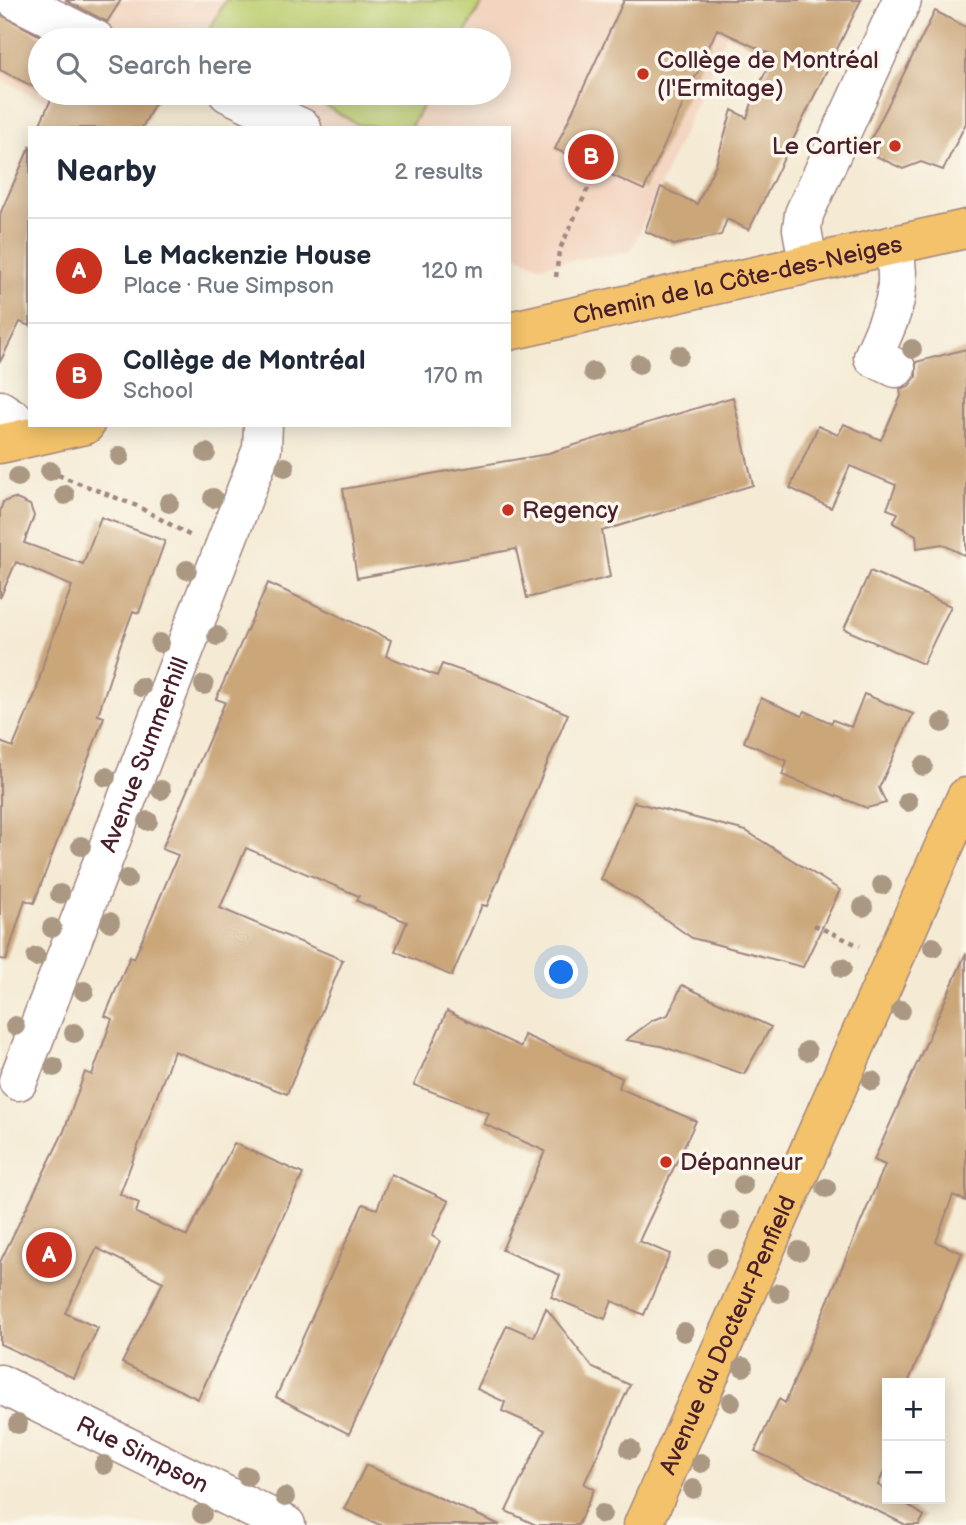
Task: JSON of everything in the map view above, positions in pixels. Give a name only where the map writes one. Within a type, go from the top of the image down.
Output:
[{"type":"main road","name":"Chemin de la Côte-des-Neiges","points":[[511,323],[966,229]]},
{"type":"main road","points":[[0,444],[76,427]]},
{"type":"main road","name":"Avenue du Docteur-Penfield","points":[[643,1525],[966,797]]},
{"type":"street","points":[[16,0],[72,28]]},
{"type":"street","points":[[808,263],[802,229],[804,214],[902,0]]},
{"type":"street","points":[[253,105],[298,126]]},
{"type":"street","points":[[893,245],[898,274],[897,296],[873,357],[896,368]]},
{"type":"street","points":[[0,410],[39,435]]},
{"type":"street","name":"Avenue Summerhill","points":[[19,1081],[262,449],[263,427]]},
{"type":"street","name":"Rue Simpson","points":[[0,1384],[286,1525]]},
{"type":"path","points":[[556,277],[559,251],[597,169]]},
{"type":"path","points":[[58,475],[137,506],[192,536]]},
{"type":"path","points":[[814,925],[862,947]]},
{"type":"shaded area","points":[[0,0],[742,0],[631,251],[539,266],[511,252],[511,126],[265,126],[224,105],[511,105],[511,28],[28,28],[28,93],[0,79]]},
{"type":"shaded area","points":[[53,105],[150,105],[140,126],[96,126]]},
{"type":"green space","points":[[226,0],[484,0],[468,28],[211,28]]},
{"type":"green space","points":[[323,105],[423,105],[411,126],[359,125]]},
{"type":"building","points":[[65,0],[121,0],[107,22]]},
{"type":"building","points":[[624,0],[861,0],[749,230],[727,219],[721,235],[674,245],[645,231],[661,187],[697,204],[716,164],[732,110],[747,118],[756,91],[774,56],[717,29],[644,190],[555,149]]},
{"type":"building","points":[[935,11],[966,27],[966,123],[943,170],[921,162],[903,169],[865,151]]},
{"type":"building","points":[[0,14],[28,29],[28,84],[0,70]]},
{"type":"building","points":[[49,105],[154,105],[143,126],[39,126]]},
{"type":"building","points":[[28,151],[28,325],[20,322],[0,362],[0,214]]},
{"type":"building","points":[[966,349],[966,556],[942,544],[917,548],[916,535],[893,523],[898,513],[887,509],[896,485],[850,466],[831,508],[790,488],[818,426],[838,435],[844,424],[881,440],[901,396],[900,389],[909,386],[916,377],[916,362]]},
{"type":"building","name":"Regency","points":[[733,397],[753,485],[602,531],[610,577],[527,598],[516,549],[357,578],[343,489],[542,455]]},
{"type":"building","points":[[14,498],[30,505],[34,516],[24,543],[83,564],[101,517],[165,541],[139,613],[133,611],[120,646],[98,715],[104,717],[34,903],[25,900],[6,960],[0,959],[0,742],[13,747],[36,692],[45,658],[72,586],[16,562],[0,598],[0,511],[3,502]]},
{"type":"building","points":[[870,571],[951,606],[923,664],[844,629]]},
{"type":"building","points":[[268,583],[391,640],[386,656],[437,676],[442,664],[500,684],[568,714],[487,906],[482,905],[452,976],[395,951],[407,922],[357,901],[359,896],[246,848],[220,908],[343,960],[287,1094],[174,1051],[120,1194],[139,1203],[136,1213],[187,1236],[234,1143],[303,1174],[198,1399],[122,1363],[163,1282],[97,1248],[65,1313],[98,1328],[74,1378],[0,1344],[0,1262],[64,1131],[85,1072],[92,1075],[112,1019],[105,1016],[130,956],[134,959],[178,855],[162,849],[225,702],[216,699]]},
{"type":"building","points":[[864,694],[913,714],[879,788],[886,803],[867,808],[782,775],[787,761],[744,742],[761,698],[802,716],[805,711],[831,723],[833,720],[851,727]]},
{"type":"building","points":[[634,802],[746,831],[840,890],[803,967],[692,938],[635,898],[601,879]]},
{"type":"building","points":[[966,953],[966,1201],[953,1195],[936,1242],[962,1253],[910,1378],[882,1378],[882,1476],[878,1485],[882,1488],[882,1504],[906,1504],[924,1516],[919,1525],[906,1525],[755,1451],[779,1399],[785,1403],[885,1165],[874,1160]]},
{"type":"building","points":[[682,985],[771,1027],[744,1074],[661,1046],[626,1040],[653,1020],[668,1015]]},
{"type":"building","points":[[447,1011],[521,1047],[524,1035],[622,1078],[619,1088],[696,1121],[639,1241],[670,1254],[644,1315],[612,1301],[605,1319],[551,1297],[560,1275],[502,1250],[545,1151],[484,1124],[489,1113],[414,1085]]},
{"type":"building","points":[[391,1174],[449,1201],[432,1236],[440,1241],[349,1434],[276,1397],[363,1204],[377,1209]]},
{"type":"building","points":[[546,1308],[593,1368],[630,1385],[584,1484],[594,1489],[578,1525],[536,1525],[506,1511],[545,1430],[502,1411],[505,1402],[477,1389],[507,1325],[534,1337]]},
{"type":"building","points":[[366,1465],[500,1525],[380,1525],[344,1509]]},
{"type":"place","name":"Collège de Montréal (l'Ermitage)","points":[[643,74]]},
{"type":"place","name":"Le Cartier","points":[[895,146]]},
{"type":"place","name":"Collège de Montréal","points":[[591,157]]},
{"type":"place","name":"Regency","points":[[508,510]]},
{"type":"place","name":"Dépanneur","points":[[666,1162]]},
{"type":"place","name":"Le Mackenzie House","points":[[49,1255]]}]
